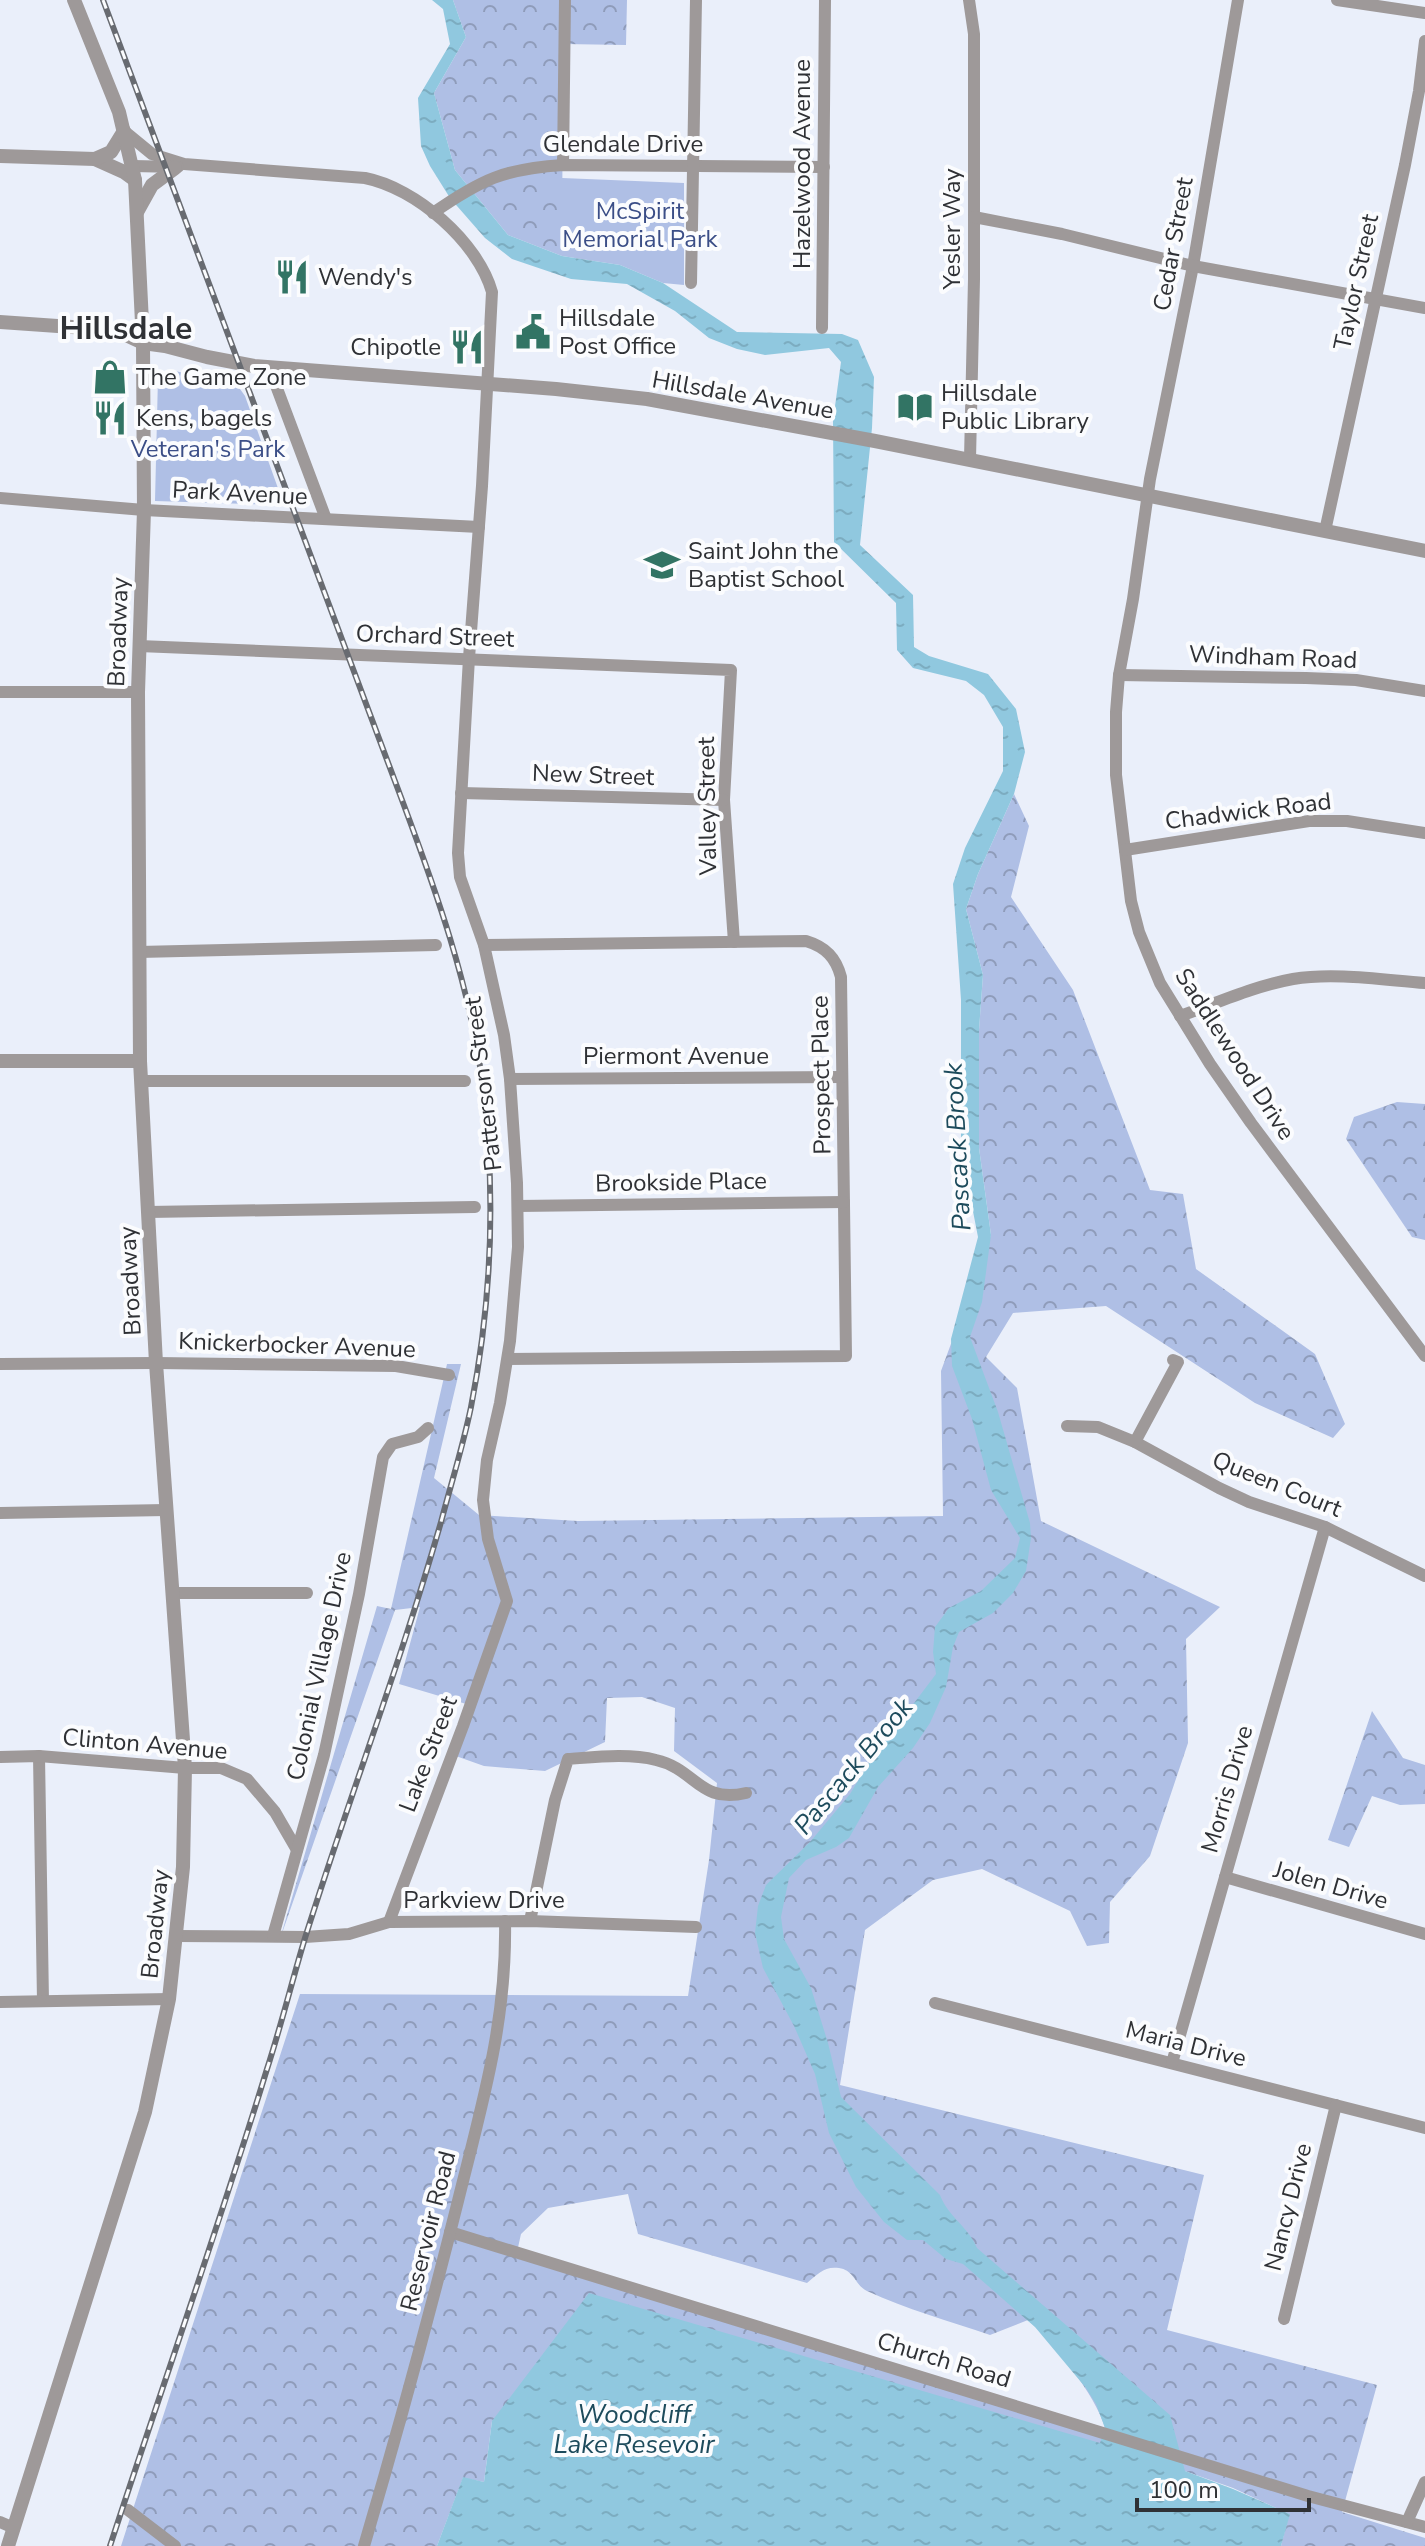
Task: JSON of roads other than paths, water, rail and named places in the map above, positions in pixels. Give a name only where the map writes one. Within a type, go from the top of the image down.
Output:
[{"type":"street","name":"Broadway","points":[[8,2546],[7,2525],[134,2152],[169,1999],[183,1867],[185,1768],[156,1363],[140,1061],[138,692],[144,510],[143,343],[137,212],[134,173],[119,112],[74,0]]},
{"type":"street","points":[[691,283],[696,0]]},
{"type":"street","name":"Hazelwood Avenue","points":[[822,328],[825,0]]},
{"type":"street","name":"Yesler Way","points":[[969,0],[974,34],[970,459]]},
{"type":"street","name":"Cedar Street","points":[[1147,495],[1193,266],[1238,0]]},
{"type":"street","points":[[1337,0],[1425,13]]},
{"type":"street","points":[[563,165],[564,1]]},
{"type":"street","name":"Taylor Street","points":[[1325,531],[1422,92],[1425,41]]},
{"type":"street","points":[[95,159],[111,152],[124,131],[152,154],[180,166]]},
{"type":"street","points":[[0,156],[95,159],[124,172],[134,173],[180,166],[365,178],[402,190],[433,213]]},
{"type":"street","name":"Glendale Drive","points":[[433,213],[475,185],[509,171],[563,165],[824,167]]},
{"type":"street","points":[[137,212],[152,185],[180,166]]},
{"type":"street","name":"Patterson Street","points":[[433,213],[476,256],[487,274],[492,292],[458,853],[460,877],[496,990],[510,1079],[518,1206],[515,1294],[508,1359],[487,1460],[483,1500],[488,1539],[507,1601]]},
{"type":"street","points":[[974,217],[1062,234],[1193,266],[1425,308]]},
{"type":"street","name":"Hillsdale Avenue","points":[[0,322],[115,330],[143,343],[269,367],[647,399],[970,459],[1425,551]]},
{"type":"street","points":[[269,367],[326,519]]},
{"type":"street","name":"Saddlewood Drive","points":[[1147,495],[1116,712],[1116,775],[1131,901],[1139,932],[1160,983],[1251,1123],[1425,1356]]},
{"type":"street","name":"Park Avenue","points":[[0,498],[144,510],[479,527]]},
{"type":"street","name":"Orchard Street","points":[[139,646],[731,670]]},
{"type":"street","name":"Valley Street","points":[[731,670],[724,800],[734,942]]},
{"type":"street","name":"Windham Road","points":[[1119,675],[1318,678],[1356,680],[1425,691]]},
{"type":"street","points":[[0,692],[138,692]]},
{"type":"street","name":"New Street","points":[[461,793],[724,800]]},
{"type":"street","name":"Chadwick Road","points":[[1125,850],[1309,821],[1347,821],[1425,833]]},
{"type":"street","name":"Prospect Place","points":[[484,945],[806,941],[816,944],[833,957],[841,977],[846,1356],[508,1359]]},
{"type":"street","points":[[139,952],[436,945]]},
{"type":"street","points":[[1180,1016],[1270,984],[1295,979],[1317,977],[1425,983]]},
{"type":"street","points":[[0,1061],[140,1061]]},
{"type":"street","name":"Piermont Avenue","points":[[510,1079],[842,1077]]},
{"type":"street","points":[[142,1081],[465,1081]]},
{"type":"street","name":"Brookside Place","points":[[518,1206],[844,1202]]},
{"type":"street","points":[[148,1212],[475,1207]]},
{"type":"street","points":[[1135,1442],[1178,1362],[1173,1360]]},
{"type":"street","name":"Knickerbocker Avenue","points":[[0,1364],[396,1366],[449,1375]]},
{"type":"street","name":"Queen Court","points":[[1067,1426],[1098,1427],[1135,1442],[1249,1502],[1325,1527],[1425,1576]]},
{"type":"street","name":"Colonial Village Drive","points":[[273,1936],[324,1755],[359,1594],[383,1457],[392,1444],[418,1437],[428,1428]]},
{"type":"street","points":[[0,1513],[166,1510]]},
{"type":"street","name":"Morris Drive","points":[[1172,2063],[1325,1527]]},
{"type":"street","points":[[172,1593],[307,1593]]},
{"type":"street","name":"Lake Street","points":[[389,1922],[507,1601]]},
{"type":"street","points":[[39,1756],[43,2001]]},
{"type":"street","name":"Clinton Avenue","points":[[0,1757],[39,1756],[221,1768],[247,1779],[275,1812],[297,1850]]},
{"type":"street","points":[[530,1921],[555,1800],[568,1759],[651,1759],[675,1766],[713,1794],[730,1797],[746,1793]]},
{"type":"street","name":"Jolen Drive","points":[[1225,1877],[1425,1934]]},
{"type":"street","name":"Reservoir Road","points":[[364,2546],[408,2398],[499,2033],[506,1961],[505,1921]]},
{"type":"street","name":"Parkview Drive","points":[[177,1936],[349,1934],[389,1922],[530,1921],[696,1927]]},
{"type":"street","points":[[0,2002],[169,1999]]},
{"type":"street","name":"Maria Drive","points":[[935,2003],[1425,2128]]},
{"type":"street","name":"Nancy Drive","points":[[1284,2319],[1336,2105]]},
{"type":"street","name":"Church Road","points":[[450,2232],[1308,2496],[1425,2527]]},
{"type":"street","points":[[1407,2522],[1425,2482]]},
{"type":"street","points":[[128,2510],[175,2546]]},
{"type":"water","name":"Woodcliff Lake Resevoir","points":[[432,0],[453,0],[466,37],[434,93],[455,170],[508,235],[562,256],[620,265],[663,283],[737,332],[842,334],[858,340],[874,377],[860,545],[913,595],[914,647],[929,656],[988,674],[1016,709],[1025,752],[1014,794],[978,874],[966,909],[983,975],[979,1030],[979,1148],[991,1235],[982,1302],[970,1337],[998,1412],[1030,1523],[1026,1571],[1013,1593],[993,1613],[959,1632],[946,1687],[930,1723],[913,1748],[878,1787],[849,1838],[806,1860],[789,1878],[781,1917],[784,1939],[811,1988],[841,2097],[940,2195],[977,2248],[1170,2415],[1185,2471],[1290,2514],[1281,2546],[437,2546],[463,2477],[484,2482],[492,2421],[589,2293],[1100,2443],[1105,2428],[1086,2388],[1035,2327],[963,2264],[946,2259],[923,2240],[907,2240],[884,2222],[856,2187],[829,2133],[815,2074],[763,1968],[755,1933],[758,1906],[766,1885],[810,1842],[850,1794],[868,1764],[936,1674],[933,1652],[935,1627],[949,1608],[981,1591],[1015,1558],[1020,1538],[991,1490],[972,1419],[952,1366],[951,1339],[978,1237],[961,1150],[961,1000],[953,884],[965,848],[1003,771],[1003,727],[984,695],[966,681],[913,668],[897,650],[896,603],[834,542],[833,421],[841,362],[829,348],[765,355],[709,338],[675,311],[627,284],[571,279],[512,259],[485,238],[450,198],[421,146],[418,98],[450,44],[443,9]]},
{"type":"railway","points":[[103,0],[439,903],[460,973],[476,1044],[486,1121],[490,1203],[490,1244],[478,1367],[468,1422],[441,1522],[305,1938],[229,2189],[110,2546]]},
{"type":"place","name":"Wendy's","points":[[292,277]]},
{"type":"place","name":"Hillsdale Post Office","points":[[533,332]]},
{"type":"place","name":"Chipotle","points":[[467,347]]},
{"type":"place","name":"The Game Zone","points":[[110,377]]},
{"type":"place","name":"Hillsdale Public Library","points":[[915,407]]},
{"type":"place","name":"Kens, bagels","points":[[110,418]]},
{"type":"place","name":"Saint John the Baptist School","points":[[662,565]]},
{"type":"district","name":"Hillsdale","points":[[126,328]]},
{"type":"park label","name":"McSpirit Memorial Park","points":[[640,225]]},
{"type":"park label","name":"Veteran's Park","points":[[208,449]]},
{"type":"water label","name":"Pascack Brook","points":[[957,1147]]},
{"type":"water label","name":"Pascack Brook","points":[[853,1766]]}]
